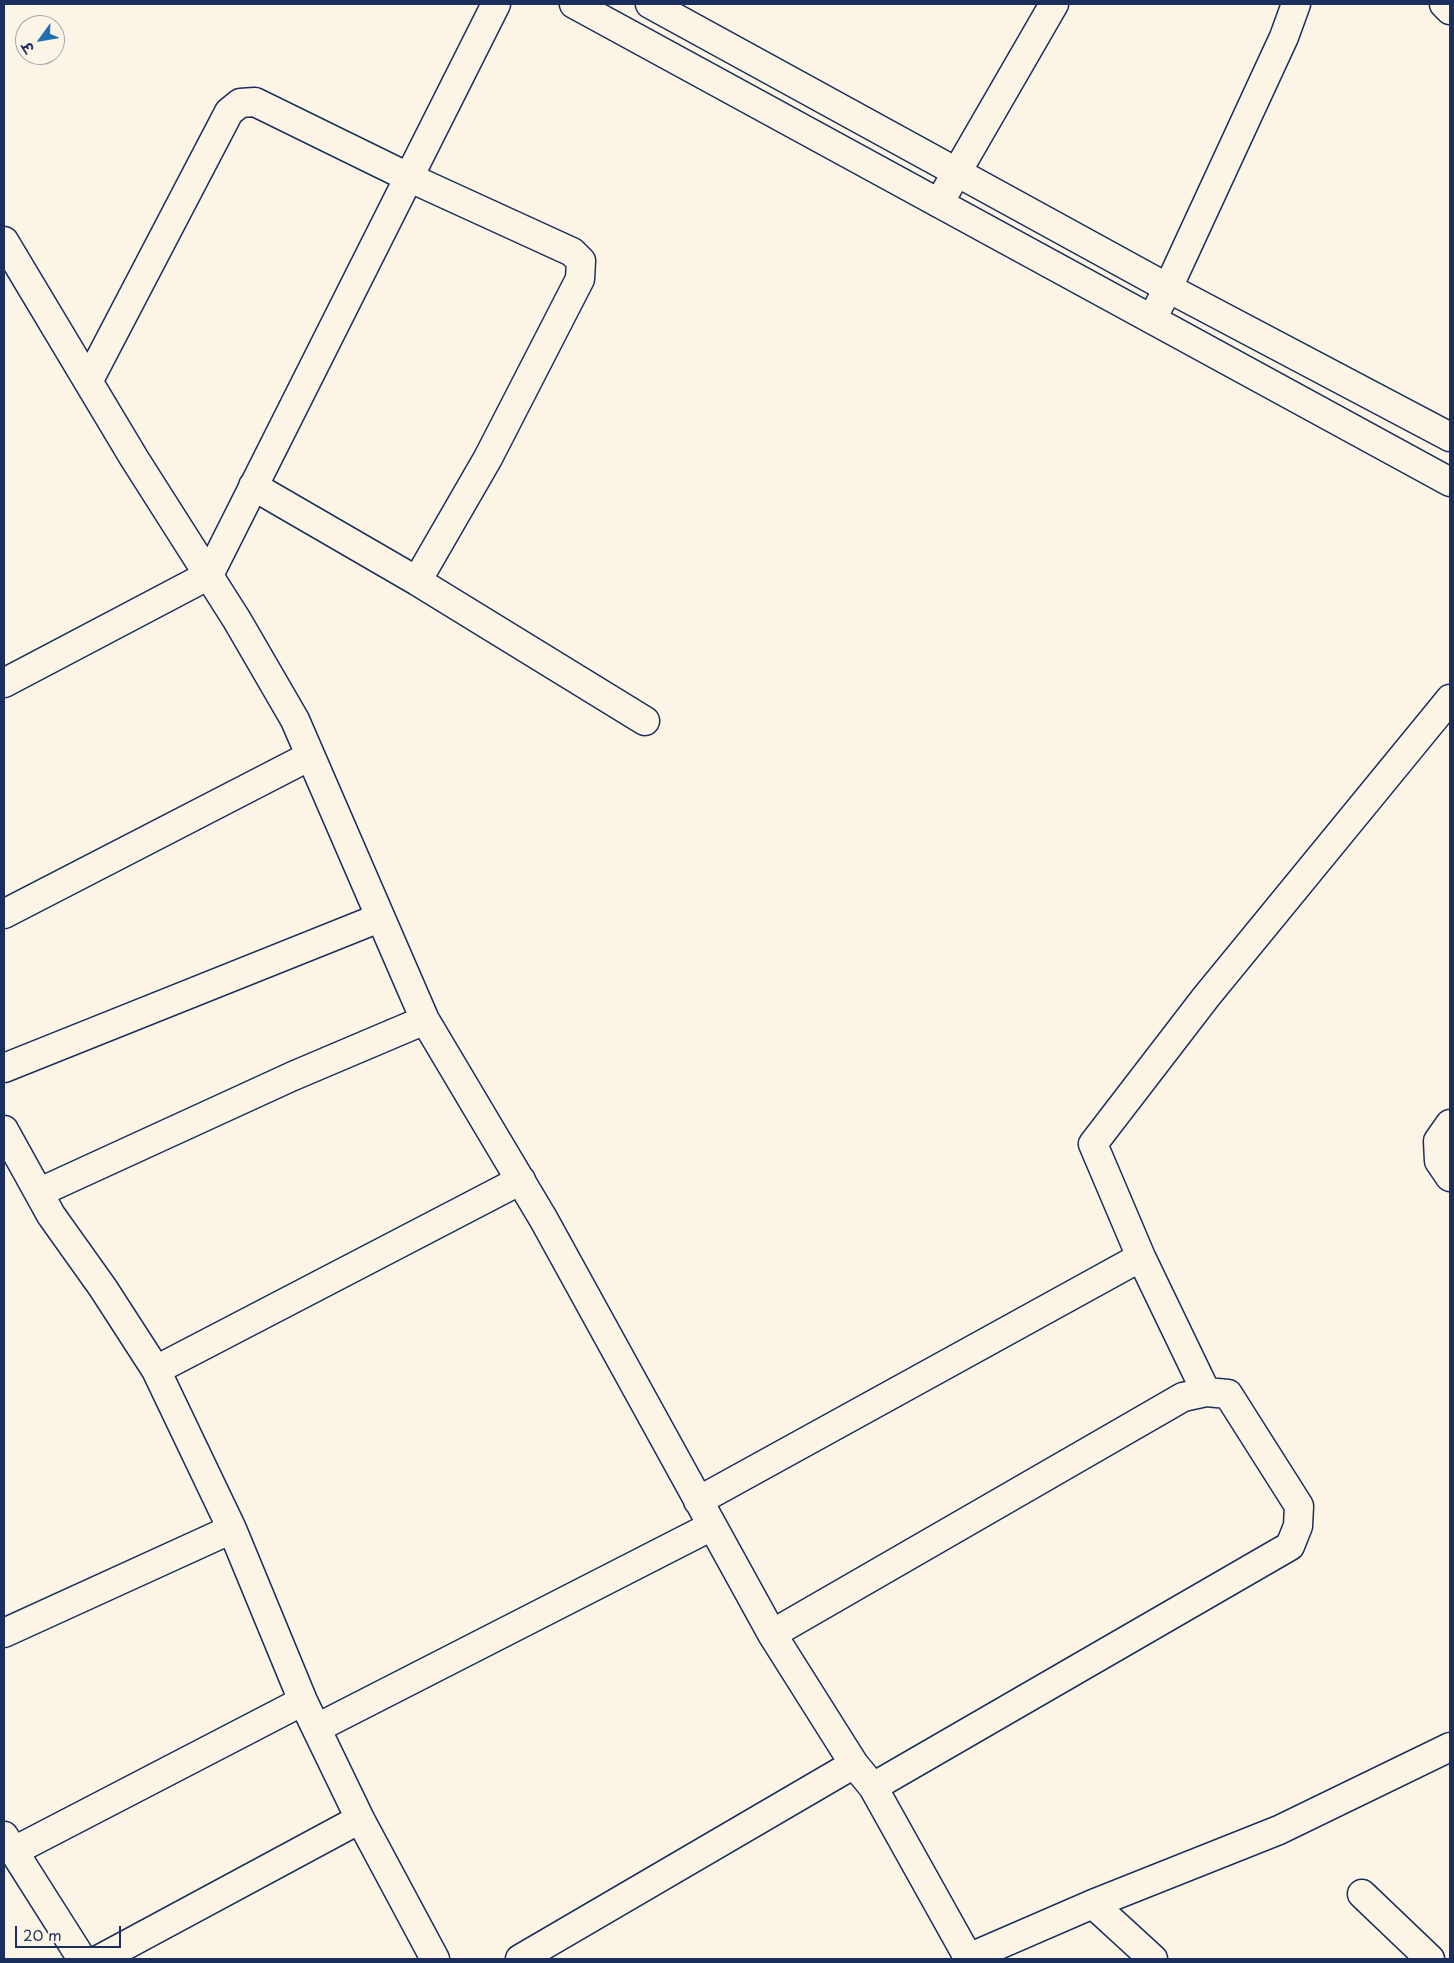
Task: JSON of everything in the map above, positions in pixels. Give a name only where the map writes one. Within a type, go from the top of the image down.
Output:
[{"type":"main road","points":[[4,683],[209,575],[496,4]]},
{"type":"main road","points":[[574,4],[1450,482]]},
{"type":"main road","points":[[650,4],[1168,288],[1450,437]]},
{"type":"main road","points":[[939,203],[1054,4]]},
{"type":"main road","points":[[1152,318],[1168,288],[1284,38],[1296,4]]},
{"type":"main road","points":[[1444,4],[1450,10]]},
{"type":"main road","points":[[89,380],[229,112],[240,103],[255,102],[572,252],[581,261],[580,279],[488,458],[417,581]]},
{"type":"main road","points":[[4,241],[134,458],[238,620],[290,712],[425,1020],[521,1180],[772,1634],[854,1764],[873,1787],[968,1959],[1093,1904],[1278,1830],[1450,1747]]},
{"type":"main road","points":[[253,486],[417,581],[645,721]]},
{"type":"main road","points":[[1206,1392],[1141,1257],[1093,1144],[1206,997],[1450,699]]},
{"type":"main road","points":[[4,914],[310,756]]},
{"type":"main road","points":[[4,1068],[379,918]]},
{"type":"main road","points":[[40,1192],[292,1076],[425,1020]]},
{"type":"main road","points":[[1450,1124],[1438,1141],[1439,1161],[1450,1177]]},
{"type":"main road","points":[[4,1130],[40,1192],[51,1215],[103,1288],[156,1370],[232,1529],[303,1701],[360,1819],[435,1959]]},
{"type":"main road","points":[[156,1370],[521,1180]]},
{"type":"main road","points":[[698,1501],[1141,1257]]},
{"type":"main road","points":[[772,1634],[1183,1397],[1206,1392],[1228,1394],[1299,1506],[1298,1526],[1290,1546],[873,1787]]},
{"type":"main road","points":[[317,1728],[712,1526]]},
{"type":"main road","points":[[4,1634],[232,1529]]},
{"type":"main road","points":[[82,1959],[9,1844],[303,1701]]},
{"type":"main road","points":[[520,1959],[854,1764]]},
{"type":"main road","points":[[100,1959],[360,1819]]},
{"type":"main road","points":[[1362,1894],[1430,1959]]},
{"type":"main road","points":[[1093,1904],[1153,1959]]}]
